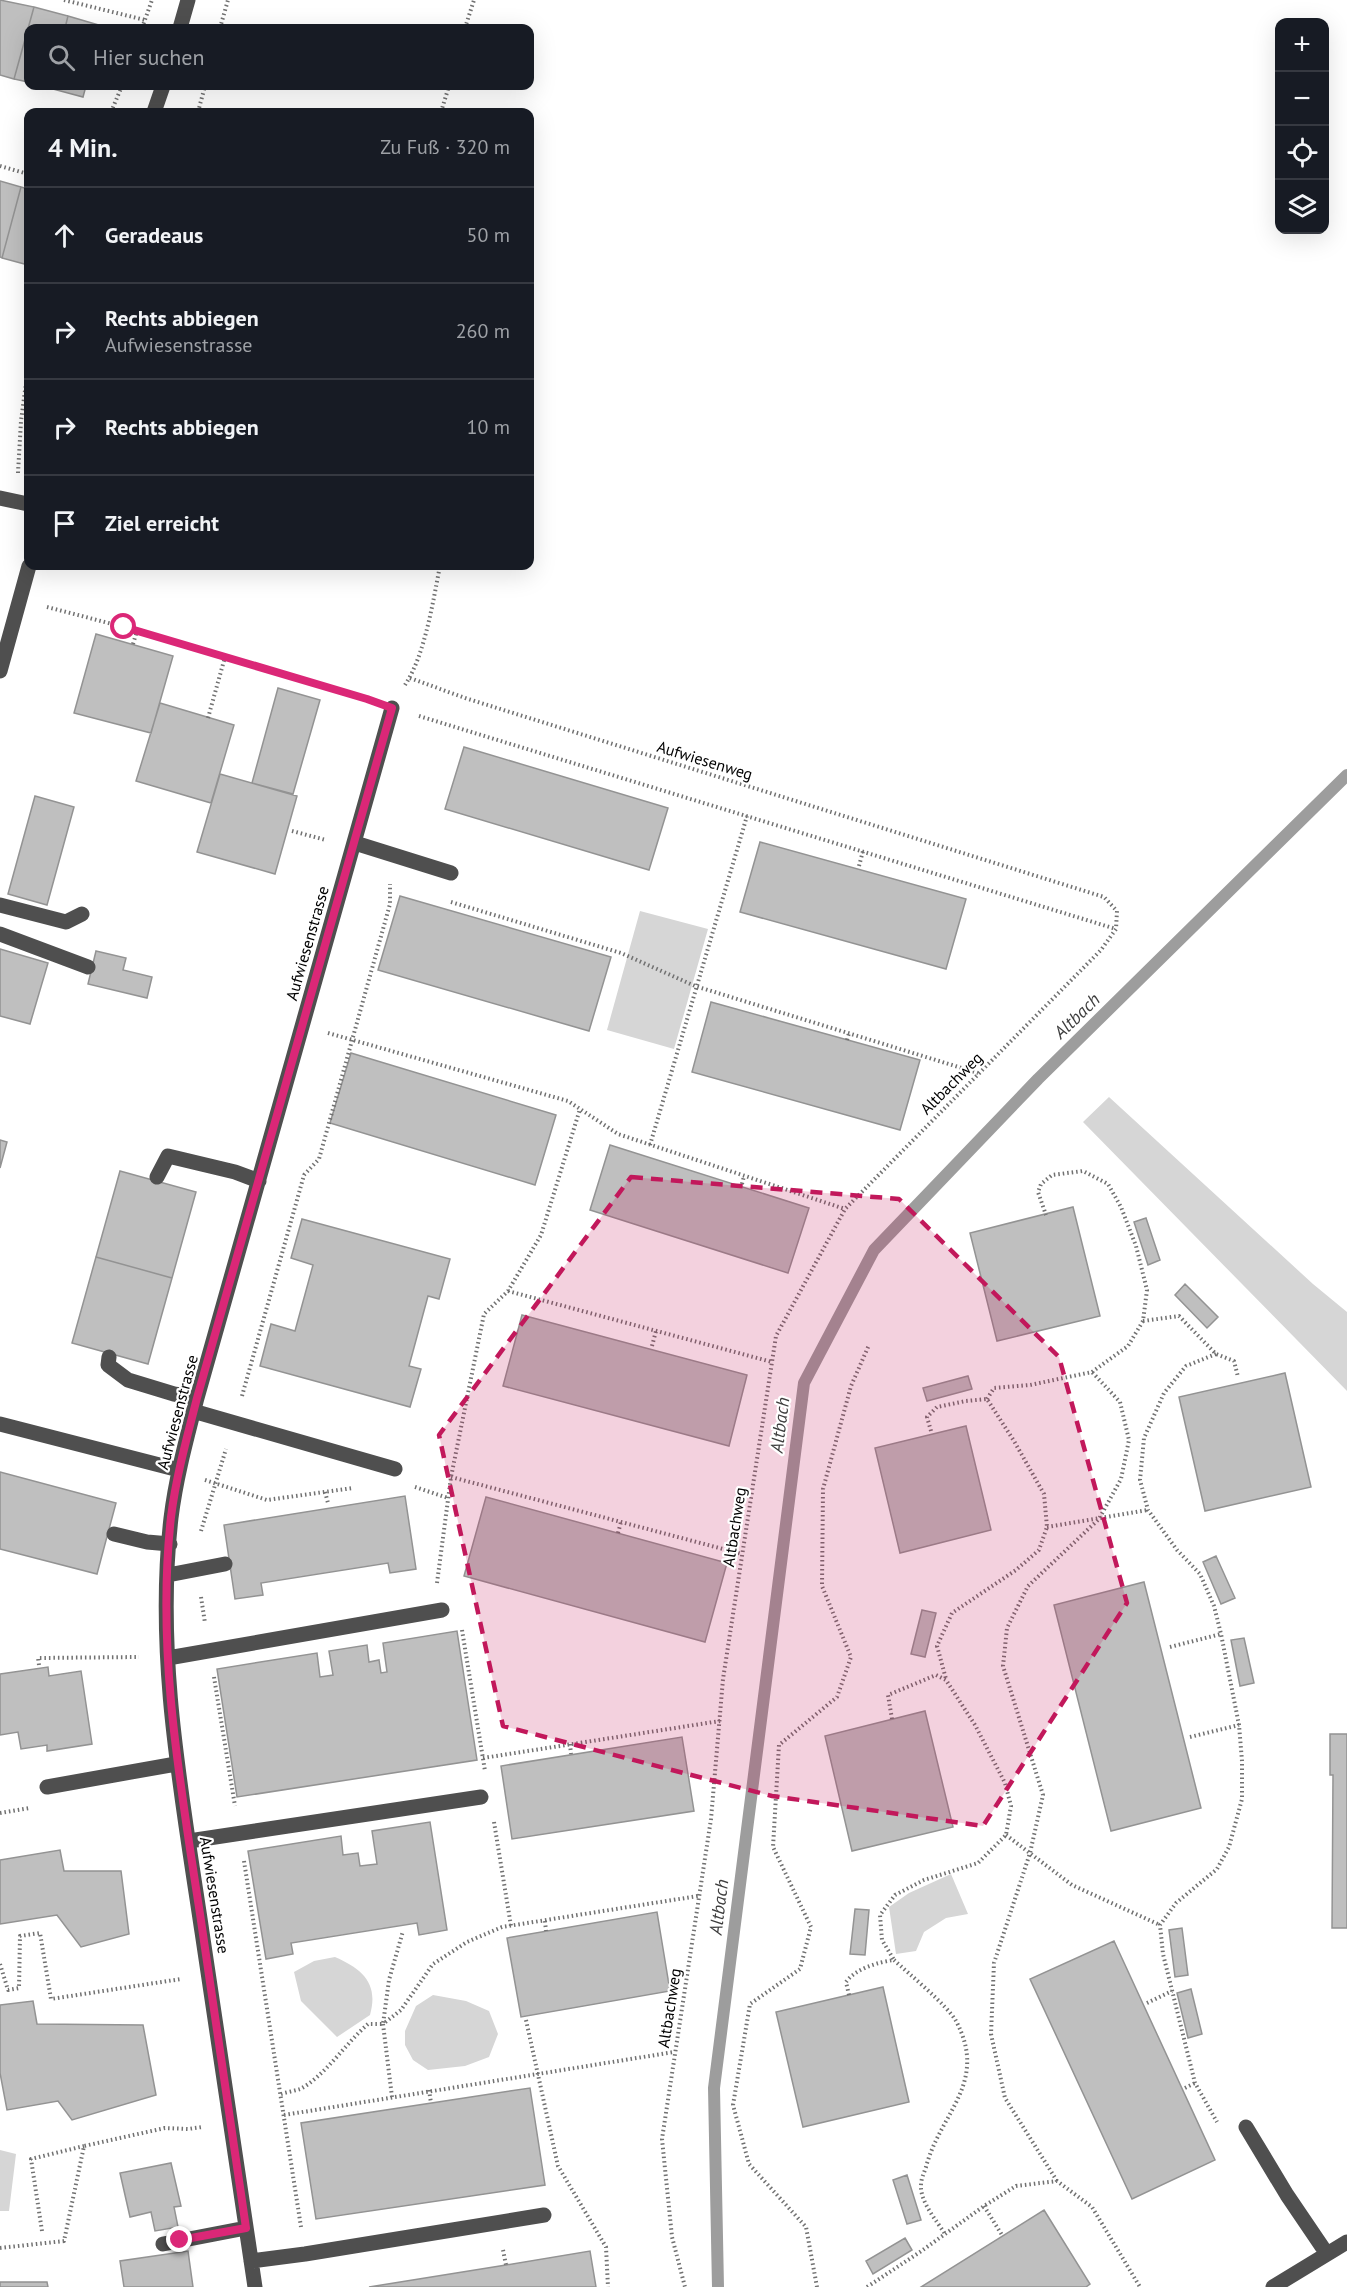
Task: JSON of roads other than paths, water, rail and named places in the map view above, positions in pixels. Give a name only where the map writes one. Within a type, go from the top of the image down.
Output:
[{"type":"street","points":[[181,24],[189,0]]},
{"type":"street","points":[[155,108],[161,90]]},
{"type":"street","points":[[0,498],[23,503]]},
{"type":"street","points":[[0,671],[28,570]]},
{"type":"street","name":"Aufwiesenstrasse","points":[[255,2287],[176,1764],[168,1658],[171,1518],[179,1470],[195,1405],[392,708]]},
{"type":"street","points":[[355,843],[451,873]]},
{"type":"street","points":[[0,905],[66,922],[82,914]]},
{"type":"street","points":[[0,934],[88,967]]},
{"type":"street","points":[[157,1177],[168,1156],[235,1172],[259,1181]]},
{"type":"street","points":[[109,1357],[108,1365],[128,1380],[174,1394],[234,1424],[395,1469]]},
{"type":"street","points":[[0,1424],[179,1470]]},
{"type":"street","points":[[114,1534],[147,1542],[170,1544]]},
{"type":"street","points":[[168,1575],[225,1564]]},
{"type":"street","points":[[168,1658],[442,1610]]},
{"type":"street","points":[[47,1787],[176,1764]]},
{"type":"street","points":[[189,1841],[481,1797]]},
{"type":"street","points":[[1246,2127],[1326,2254]]},
{"type":"street","points":[[252,2261],[544,2215]]},
{"type":"street","points":[[163,2244],[246,2228]]},
{"type":"street","points":[[1273,2287],[1347,2242]]},
{"type":"waterway","name":"Altbach","points":[[718,2287],[714,2088],[804,1383],[874,1250],[1038,1079],[1347,775]]}]
